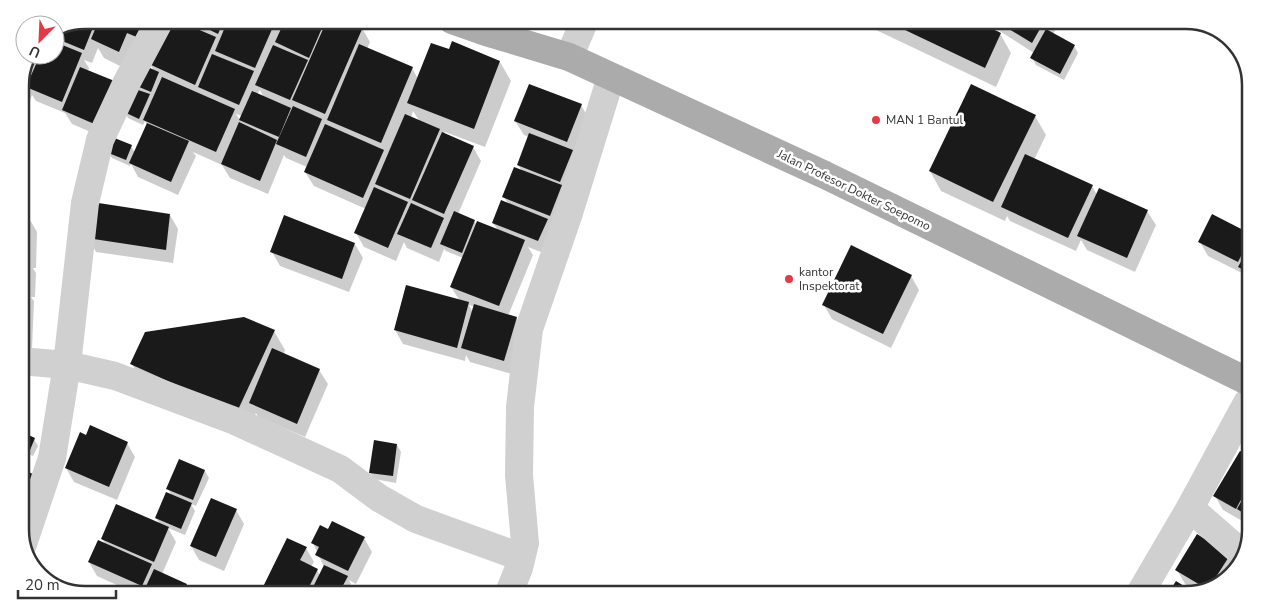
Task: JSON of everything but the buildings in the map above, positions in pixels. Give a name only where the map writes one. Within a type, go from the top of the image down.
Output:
[{"type":"main road","name":"Jalan Profesor Dokter Soepomo","points":[[478,29],[569,57],[825,175],[1242,379]]},
{"type":"street","points":[[29,526],[52,458],[67,365],[84,202],[100,140],[127,82],[155,29]]},
{"type":"street","points":[[569,57],[580,29]]},
{"type":"street","points":[[511,586],[525,543],[519,475],[520,407],[529,329],[568,216],[610,77]]},
{"type":"street","points":[[29,363],[67,365],[115,376],[235,421],[340,469],[379,498],[416,519],[521,557]]},
{"type":"street","points":[[1143,586],[1190,508],[1242,411]]},
{"type":"street","points":[[1190,508],[1238,551]]},
{"type":"place","name":"MAN 1 Bantul","points":[[876,120]]},
{"type":"place","name":"kantor Inspektorat","points":[[789,279]]}]
